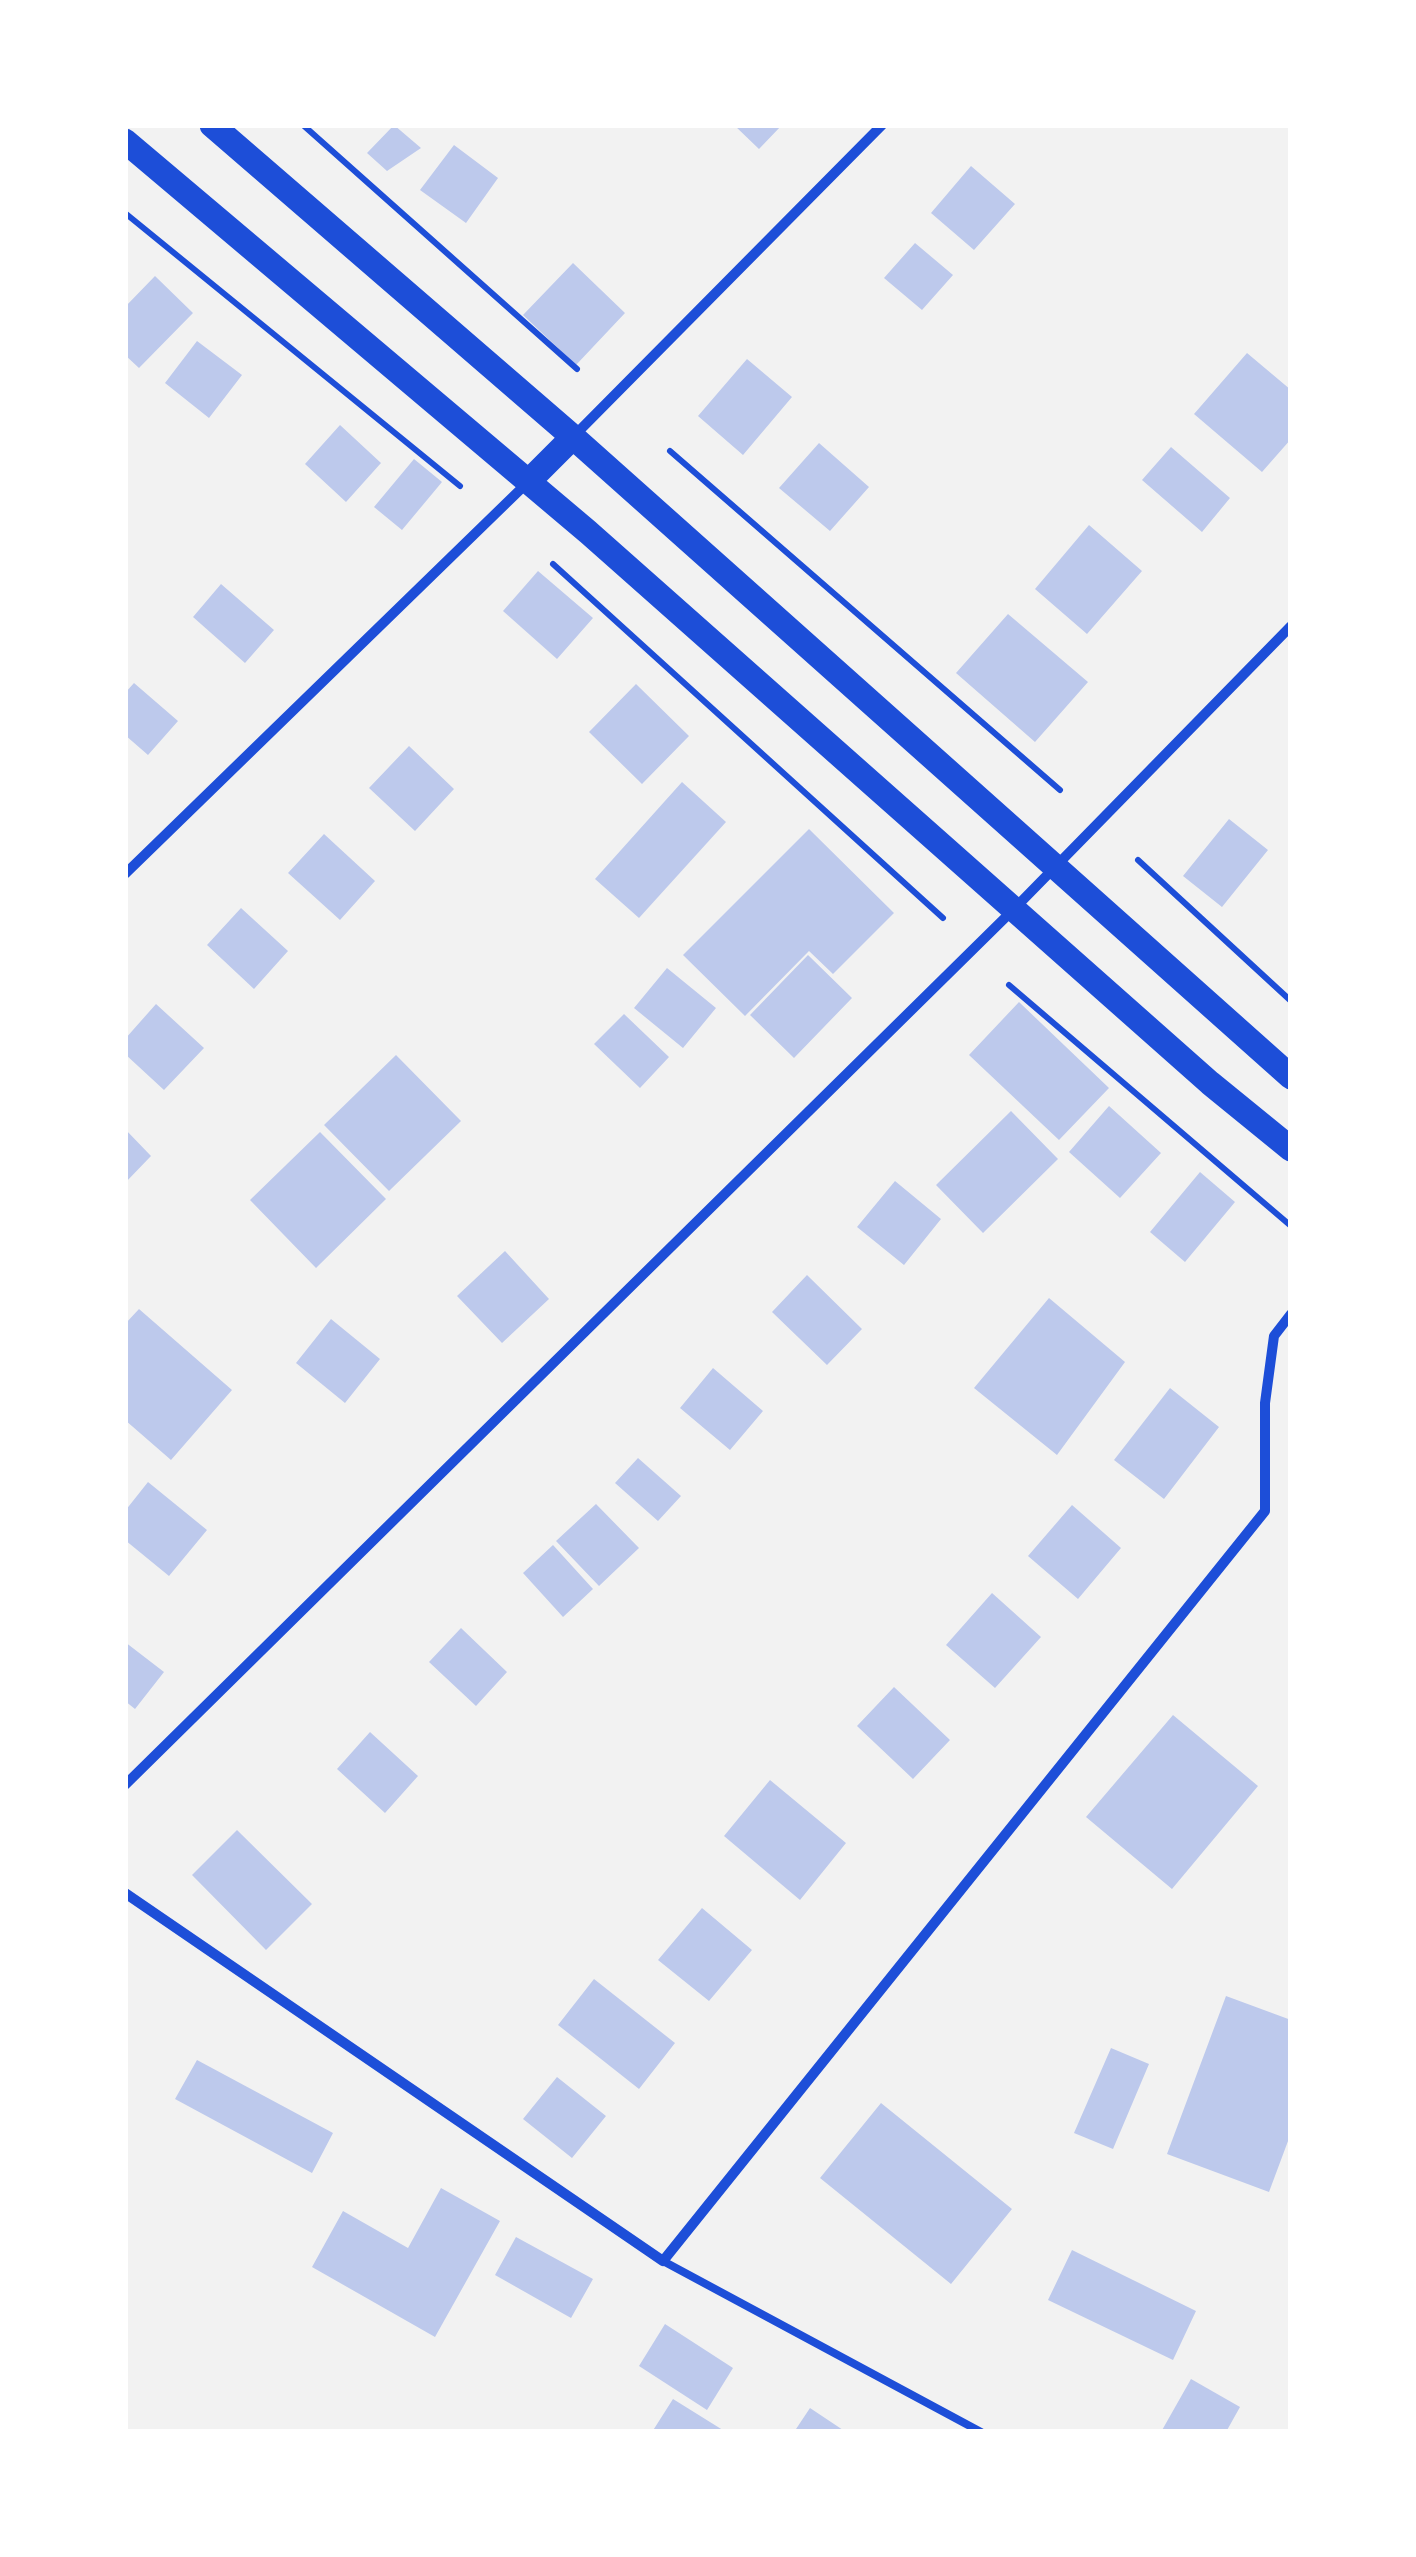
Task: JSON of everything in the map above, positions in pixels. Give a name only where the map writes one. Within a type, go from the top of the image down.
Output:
[{"type":"main road","points":[[212,125],[573,438],[1291,1077]]},
{"type":"main road","points":[[125,140],[528,482],[1210,1083],[1291,1149]]},
{"type":"main road","points":[[528,482],[573,438]]},
{"type":"street","points":[[573,438],[882,125]]},
{"type":"street","points":[[125,874],[528,482]]},
{"type":"street","points":[[125,1785],[1014,910],[1291,626]]},
{"type":"street","points":[[125,1893],[663,2262],[1266,1511],[1265,1403],[1274,1336],[1291,1314]]},
{"type":"lane","points":[[663,2262],[981,2432]]},
{"type":"path","points":[[303,125],[577,369]]},
{"type":"path","points":[[125,213],[460,486]]},
{"type":"path","points":[[670,451],[1060,790]]},
{"type":"path","points":[[553,564],[943,918]]},
{"type":"path","points":[[1138,860],[1291,1001]]},
{"type":"path","points":[[1009,984],[1291,1226]]},
{"type":"building","points":[[394,125],[421,148],[387,171],[367,153]]},
{"type":"building","points":[[734,125],[782,125],[759,149]]},
{"type":"building","points":[[454,145],[498,178],[466,223],[420,190]]},
{"type":"building","points":[[971,166],[1015,204],[974,250],[931,213]]},
{"type":"building","points":[[915,243],[953,275],[922,310],[884,278]]},
{"type":"building","points":[[573,263],[625,313],[576,365],[523,315]]},
{"type":"building","points":[[155,276],[193,313],[139,368],[125,355],[125,307]]},
{"type":"building","points":[[197,341],[242,375],[209,418],[165,383]]},
{"type":"building","points":[[1247,353],[1291,390],[1291,439],[1262,472],[1194,414]]},
{"type":"building","points":[[747,359],[792,397],[743,455],[698,416]]},
{"type":"building","points":[[340,425],[381,463],[346,502],[305,464]]},
{"type":"building","points":[[819,443],[869,487],[830,531],[779,488]]},
{"type":"building","points":[[1171,447],[1230,498],[1202,532],[1142,480]]},
{"type":"building","points":[[414,459],[442,482],[402,530],[374,507]]},
{"type":"building","points":[[1089,525],[1142,571],[1087,634],[1035,589]]},
{"type":"building","points":[[538,571],[593,618],[557,659],[503,611]]},
{"type":"building","points":[[221,584],[274,630],[245,663],[193,617]]},
{"type":"building","points":[[1008,614],[1088,682],[1035,742],[956,673]]},
{"type":"building","points":[[134,683],[178,721],[148,755],[125,735],[125,693]]},
{"type":"building","points":[[636,684],[689,736],[642,784],[589,732]]},
{"type":"building","points":[[409,746],[454,789],[415,831],[369,788]]},
{"type":"building","points":[[682,782],[726,822],[639,918],[595,879]]},
{"type":"building","points":[[1229,819],[1268,850],[1222,907],[1183,876]]},
{"type":"building","points":[[809,829],[894,913],[833,974],[809,951],[745,1016],[683,955]]},
{"type":"building","points":[[324,834],[375,881],[340,920],[288,873]]},
{"type":"building","points":[[241,908],[288,951],[254,989],[207,945]]},
{"type":"building","points":[[808,955],[852,998],[794,1058],[750,1015]]},
{"type":"building","points":[[667,968],[716,1008],[683,1048],[634,1008]]},
{"type":"building","points":[[1019,1002],[1109,1088],[1059,1140],[969,1055]]},
{"type":"building","points":[[156,1004],[204,1048],[164,1090],[125,1054],[125,1039]]},
{"type":"building","points":[[624,1014],[669,1057],[640,1088],[594,1044]]},
{"type":"building","points":[[396,1055],[461,1121],[389,1191],[324,1125]]},
{"type":"building","points":[[1109,1106],[1161,1153],[1120,1198],[1069,1152]]},
{"type":"building","points":[[1011,1111],[1058,1159],[983,1233],[936,1185]]},
{"type":"building","points":[[125,1129],[151,1156],[125,1183]]},
{"type":"building","points":[[320,1132],[386,1199],[316,1268],[250,1200]]},
{"type":"building","points":[[1200,1172],[1235,1202],[1185,1262],[1150,1232]]},
{"type":"building","points":[[895,1181],[941,1219],[904,1265],[857,1227]]},
{"type":"building","points":[[505,1251],[549,1299],[502,1343],[457,1296]]},
{"type":"building","points":[[807,1275],[862,1329],[827,1365],[772,1312]]},
{"type":"building","points":[[1049,1298],[1125,1362],[1057,1455],[974,1388]]},
{"type":"building","points":[[139,1309],[232,1390],[171,1460],[125,1420],[125,1324]]},
{"type":"building","points":[[331,1319],[380,1359],[345,1403],[296,1363]]},
{"type":"building","points":[[713,1368],[763,1411],[730,1450],[680,1408]]},
{"type":"building","points":[[1170,1388],[1219,1427],[1164,1499],[1114,1460]]},
{"type":"building","points":[[638,1458],[681,1496],[658,1521],[615,1483]]},
{"type":"building","points":[[148,1482],[207,1530],[169,1576],[125,1540],[125,1511]]},
{"type":"building","points":[[596,1504],[639,1548],[599,1586],[556,1541]]},
{"type":"building","points":[[1072,1505],[1121,1548],[1078,1599],[1028,1556]]},
{"type":"building","points":[[553,1545],[593,1589],[563,1617],[523,1573]]},
{"type":"building","points":[[992,1593],[1041,1637],[995,1688],[946,1645]]},
{"type":"building","points":[[461,1628],[507,1672],[476,1706],[429,1662]]},
{"type":"building","points":[[125,1642],[164,1672],[135,1709],[125,1701]]},
{"type":"building","points":[[894,1687],[950,1740],[913,1779],[857,1726]]},
{"type":"building","points":[[1173,1715],[1258,1786],[1172,1889],[1086,1817]]},
{"type":"building","points":[[370,1732],[418,1776],[385,1813],[337,1769]]},
{"type":"building","points":[[770,1780],[846,1843],[800,1900],[724,1836]]},
{"type":"building","points":[[237,1830],[312,1904],[266,1950],[192,1875]]},
{"type":"building","points":[[702,1908],[752,1950],[709,2001],[658,1960]]},
{"type":"building","points":[[594,1979],[675,2043],[639,2089],[558,2025]]},
{"type":"building","points":[[1226,1996],[1291,2020],[1291,2133],[1269,2192],[1167,2154]]},
{"type":"building","points":[[1111,2048],[1149,2064],[1113,2149],[1074,2133]]},
{"type":"building","points":[[197,2060],[333,2133],[312,2173],[175,2099]]},
{"type":"building","points":[[557,2077],[606,2116],[572,2158],[523,2119]]},
{"type":"building","points":[[881,2103],[1012,2209],[951,2284],[820,2178]]},
{"type":"building","points":[[441,2188],[500,2221],[435,2337],[312,2267],[343,2211],[408,2248]]},
{"type":"building","points":[[516,2237],[593,2279],[571,2318],[495,2275]]},
{"type":"building","points":[[1072,2250],[1196,2311],[1173,2360],[1048,2300]]},
{"type":"building","points":[[665,2324],[733,2368],[707,2410],[639,2366]]},
{"type":"building","points":[[1191,2379],[1240,2407],[1226,2432],[1161,2432]]},
{"type":"building","points":[[673,2399],[726,2432],[652,2432]]},
{"type":"building","points":[[810,2408],[846,2432],[794,2432]]}]
